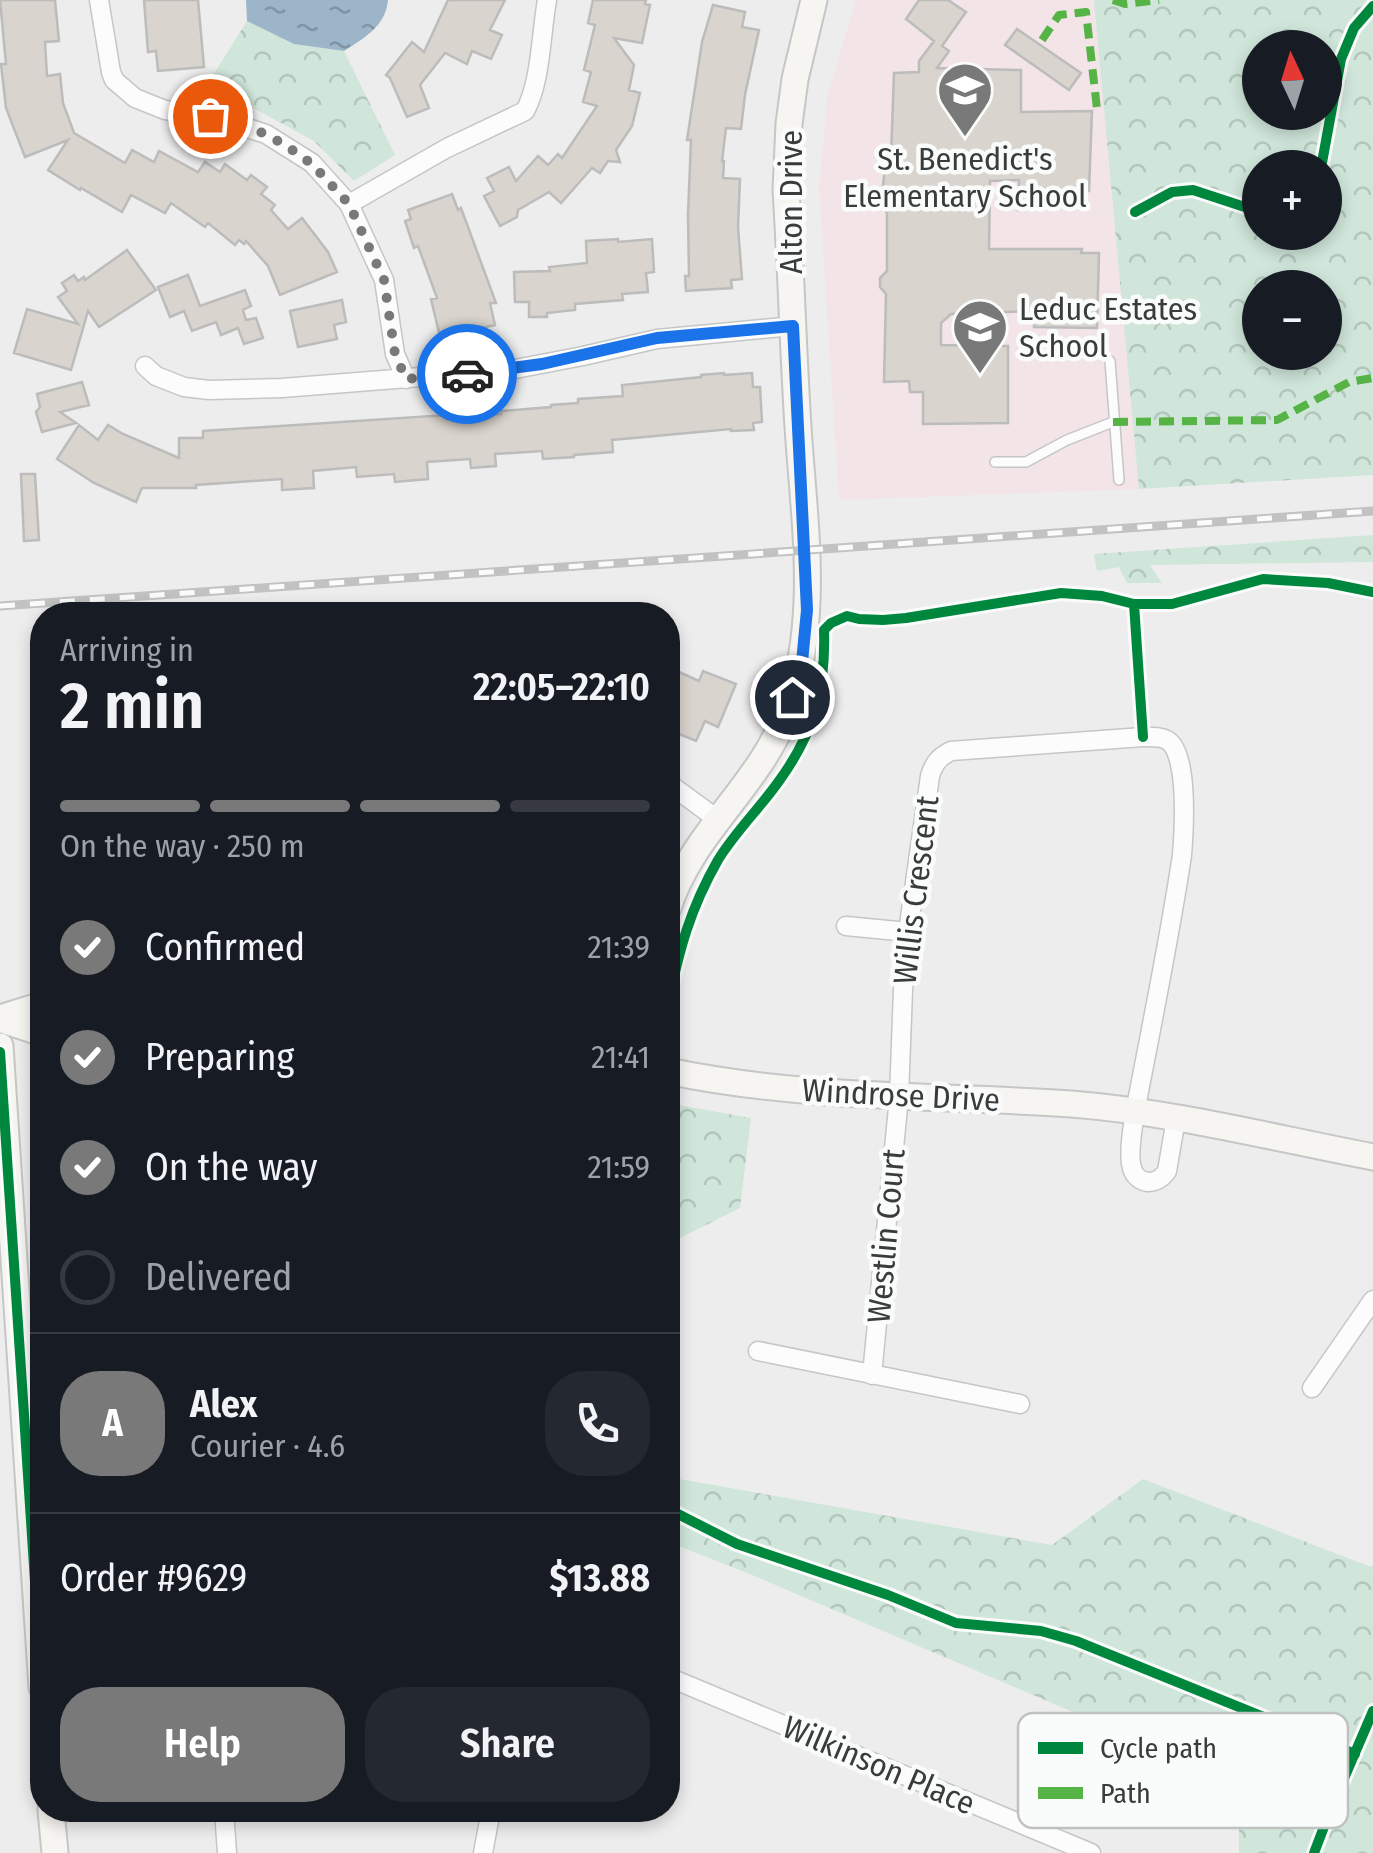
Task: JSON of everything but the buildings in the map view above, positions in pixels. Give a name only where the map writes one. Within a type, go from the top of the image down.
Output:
[{"type":"street","points":[[99,0],[110,72],[134,98],[165,110],[210,116],[266,134],[312,164],[349,204],[384,280],[395,354],[406,379]]},
{"type":"street","points":[[349,204],[447,148],[525,110],[534,86],[547,0]]},
{"type":"street","name":"Alton Drive","points":[[680,883],[696,849],[776,738],[802,662],[807,586],[786,190],[789,124],[800,53],[814,0]]},
{"type":"street","points":[[145,366],[156,376],[184,387],[282,388],[510,370],[657,338],[793,326]]},
{"type":"street","name":"Willis Crescent","points":[[899,1097],[902,990],[933,765],[951,751],[1156,737],[1176,748],[1184,816],[1182,855],[1136,1112]]},
{"type":"street","points":[[680,791],[717,819]]},
{"type":"street","points":[[846,926],[908,932]]},
{"type":"street","points":[[0,1019],[30,1009]]},
{"type":"street","points":[[0,1019],[30,1029]]},
{"type":"street","points":[[0,1046],[30,1503]]},
{"type":"street","name":"Windrose Drive","points":[[680,1073],[760,1086],[1072,1104],[1176,1119],[1373,1157]]},
{"type":"street","name":"Westlin Court","points":[[872,1375],[899,1097]]},
{"type":"street","points":[[1136,1112],[1130,1159],[1132,1171],[1146,1182],[1162,1178],[1168,1171],[1176,1119]]},
{"type":"street","points":[[1312,1388],[1373,1300]]},
{"type":"street","points":[[758,1351],[1020,1404]]},
{"type":"street","name":"Wilkinson Place","points":[[680,1682],[1018,1823]]},
{"type":"street","points":[[53,1822],[54,1853]]},
{"type":"street","points":[[225,1822],[227,1853]]},
{"type":"street","points":[[483,1853],[489,1822]]},
{"type":"street","name":"Wilkinson Place","points":[[1031,1828],[1091,1853]]},
{"type":"lane","points":[[1110,361],[1119,480]]},
{"type":"lane","points":[[995,462],[1026,462],[1113,422]]},
{"type":"shaded area","points":[[856,0],[1094,0],[1139,489],[839,500],[819,185],[828,93]]},
{"type":"green space","points":[[1094,0],[1373,0],[1373,475],[1139,489]]},
{"type":"green space","points":[[247,21],[294,44],[344,51],[395,155],[354,181],[314,141],[208,83]]},
{"type":"green space","points":[[1373,535],[1373,562],[1150,565],[1162,583],[1127,583],[1119,567],[1097,571],[1094,554]]},
{"type":"green space","points":[[680,1105],[751,1118],[740,1208],[680,1238]]},
{"type":"green space","points":[[680,1479],[1052,1545],[1143,1479],[1373,1565],[1373,1853],[1239,1853],[1239,1828],[1348,1828],[1348,1713],[1075,1713],[680,1547]]},
{"type":"water","points":[[246,0],[388,0],[378,24],[344,51],[294,44],[247,21]]},
{"type":"railway","points":[[58,602],[1373,511]]},
{"type":"railway","points":[[0,606],[30,604]]},
{"type":"marked path","points":[[1113,0],[1125,4],[1159,0]]},
{"type":"marked path","points":[[1042,40],[1059,15],[1086,12],[1097,109]]},
{"type":"marked path","points":[[1113,422],[1277,420],[1349,382],[1373,378]]},
{"type":"cycle path","points":[[1324,150],[1341,59],[1354,28],[1373,6]]},
{"type":"cycle path","points":[[1135,212],[1172,192],[1193,190],[1242,206]]},
{"type":"cycle path","points":[[680,955],[708,878],[791,763],[809,728],[823,672],[824,630],[831,623],[847,616],[906,618],[1061,593],[1102,596],[1134,604],[1172,604],[1263,579],[1328,583],[1373,592]]},
{"type":"cycle path","points":[[1134,604],[1143,737]]},
{"type":"cycle path","points":[[0,1052],[30,1506]]},
{"type":"cycle path","points":[[680,1515],[737,1544],[888,1595],[956,1623],[1041,1631],[1076,1641],[1254,1713]]},
{"type":"cycle path","points":[[1348,1769],[1373,1711]]},
{"type":"cycle path","points":[[1348,1751],[1355,1754]]},
{"type":"cycle path","points":[[1314,1853],[1324,1828]]},
{"type":"way so far","points":[[210,116],[266,134],[288,147],[312,164],[349,204],[384,280],[395,354],[406,379],[467,374]]},
{"type":"place","name":"St. Benedict's Elementary School","points":[[965,139]]},
{"type":"place","name":"Leduc Estates School","points":[[980,376]]},
{"type":"route","points":[[467,374],[542,364],[657,338],[793,326],[807,610],[802,662],[792,697]]}]
